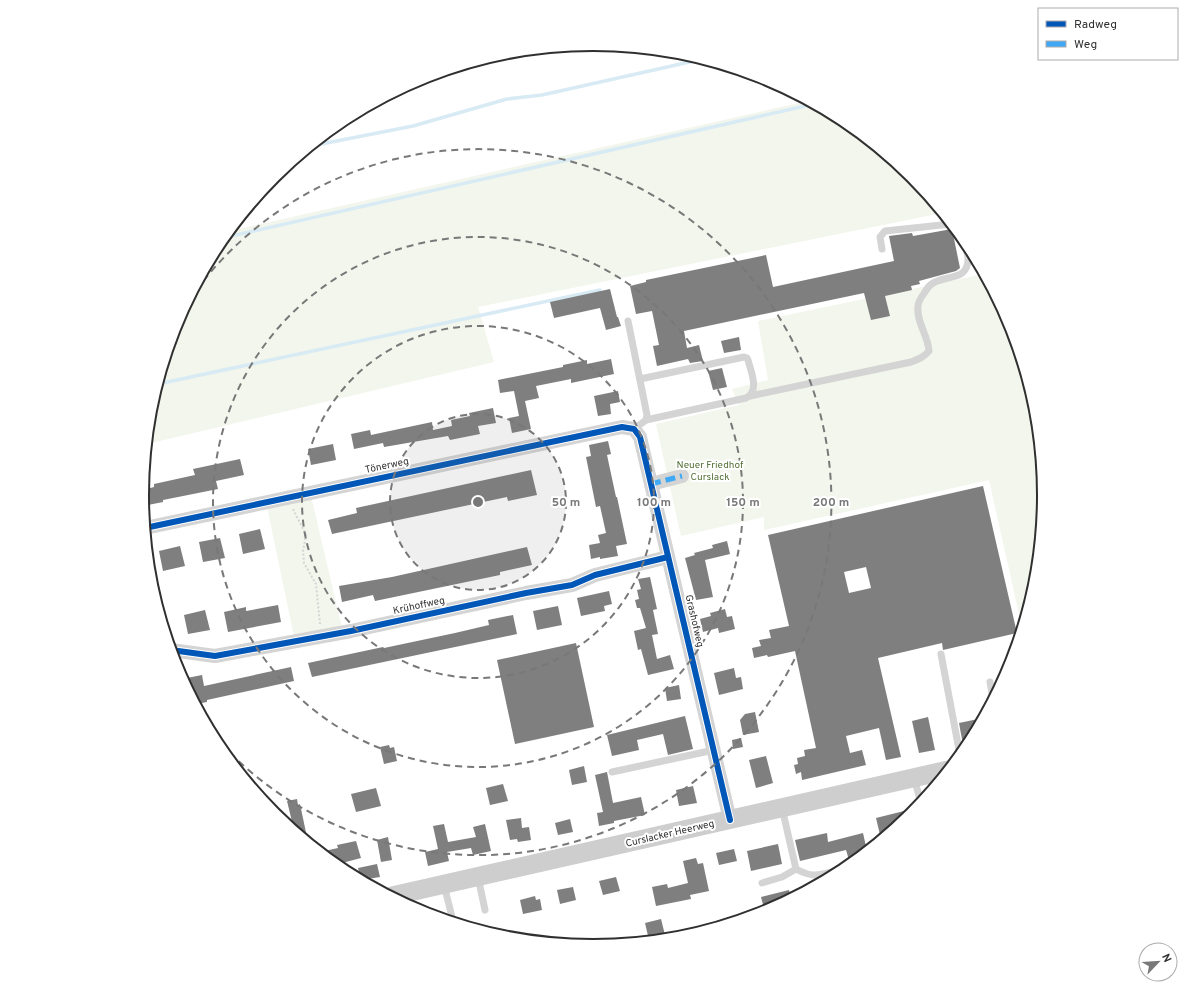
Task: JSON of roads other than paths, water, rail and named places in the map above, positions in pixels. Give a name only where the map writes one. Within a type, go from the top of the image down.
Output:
[{"type":"main road","name":"Curslacker Heerweg","points":[[400,894],[940,772]]},
{"type":"street","name":"Tönerweg","points":[[150,527],[622,426],[634,429]]},
{"type":"street","name":"Grashofweg","points":[[634,429],[640,438],[730,820]]},
{"type":"street","points":[[651,484],[682,476]]},
{"type":"street","name":"Krühoffweg","points":[[178,651],[215,656],[320,637],[526,593],[572,585],[595,575],[668,557]]},
{"type":"lane","points":[[882,249],[880,237],[885,231],[945,225]]},
{"type":"lane","points":[[634,429],[646,420],[750,396],[911,362],[926,356],[929,350],[929,344],[921,326],[918,305],[922,296],[934,282],[963,273],[966,269],[968,257]]},
{"type":"lane","points":[[628,321],[647,415],[646,420]]},
{"type":"lane","points":[[640,380],[747,358],[754,381],[754,389],[750,396]]},
{"type":"lane","points":[[941,654],[958,747]]},
{"type":"lane","points":[[990,682],[991,690]]},
{"type":"lane","points":[[612,772],[714,750]]},
{"type":"lane","points":[[914,778],[919,797]]},
{"type":"lane","points":[[782,808],[796,869],[813,876],[825,873]]},
{"type":"lane","points":[[762,884],[782,877],[796,869]]},
{"type":"lane","points":[[478,877],[485,910]]},
{"type":"lane","points":[[444,885],[452,916]]},
{"type":"waterway","points":[[322,144],[413,126],[507,99],[542,95],[689,62]]},
{"type":"waterway","points":[[233,236],[806,106]]},
{"type":"waterway","points":[[163,383],[600,290]]},
{"type":"park label","name":"Neuer Friedhof Curslack","points":[[710,470]]}]
